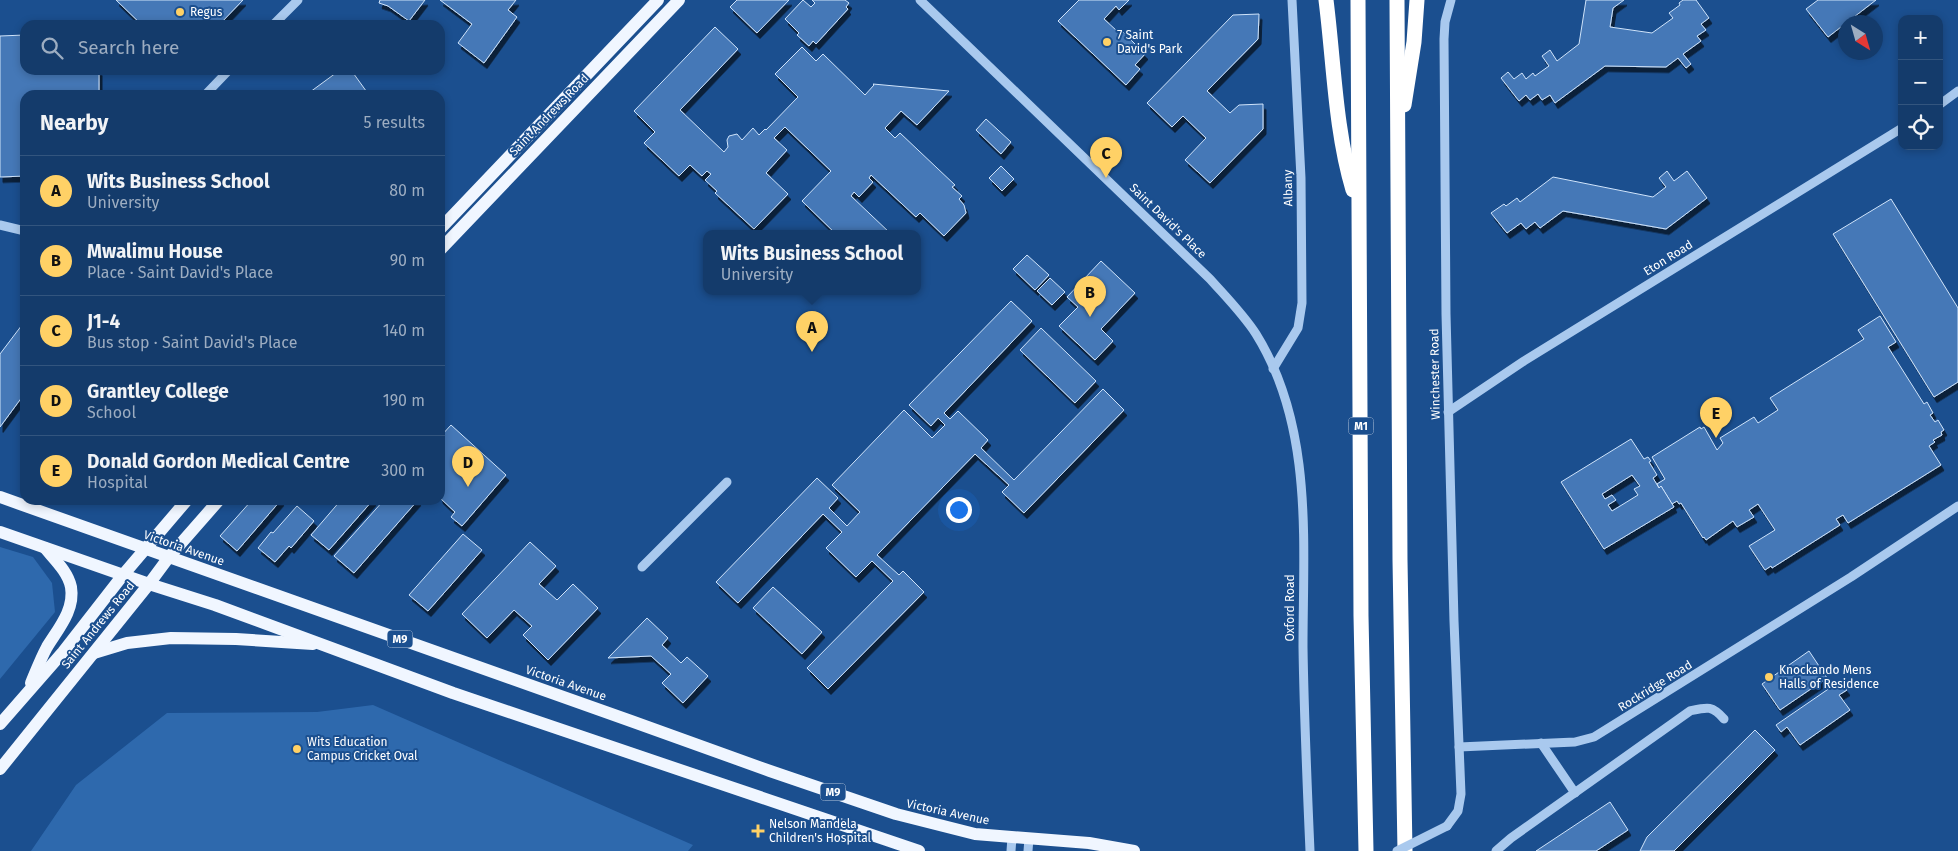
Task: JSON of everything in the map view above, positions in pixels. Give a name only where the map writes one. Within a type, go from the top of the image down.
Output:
[{"type":"highway","points":[[1326,0],[1344,159],[1358,208]]},
{"type":"highway","name":"M1","points":[[1358,0],[1361,646],[1366,851]]},
{"type":"highway","points":[[1397,0],[1400,560],[1405,851]]},
{"type":"highway","points":[[1398,131],[1409,82],[1418,0]]},
{"type":"main road","name":"Saint Andrews Road","points":[[445,224],[658,0]]},
{"type":"main road","name":"Saint Andrews Road","points":[[445,245],[679,0]]},
{"type":"main road","name":"Victoria Avenue","points":[[0,497],[20,504]]},
{"type":"main road","name":"Victoria Avenue","points":[[22,505],[896,814],[975,834],[1012,837],[1028,845],[1088,843],[1134,851]]},
{"type":"main road","name":"Saint Andrews Road","points":[[0,724],[63,652],[123,575],[183,505]]},
{"type":"main road","name":"Saint Andrews Road","points":[[0,769],[169,557],[215,505]]},
{"type":"main road","name":"M9","points":[[0,532],[328,645],[453,693],[917,851]]},
{"type":"main road","points":[[29,690],[47,648],[67,616],[71,600],[69,581],[45,548]]},
{"type":"main road","points":[[94,653],[127,643],[171,638],[236,639],[328,645]]},
{"type":"street","points":[[278,20],[298,0]]},
{"type":"street","name":"Saint David's Place","points":[[920,0],[1216,285],[1233,303],[1255,334],[1273,369]]},
{"type":"street","name":"Albany","points":[[1273,369],[1298,328],[1302,303],[1301,178],[1292,0]]},
{"type":"street","name":"Winchester Road","points":[[1451,0],[1445,22],[1444,67],[1448,412],[1460,747]]},
{"type":"street","points":[[210,90],[224,75]]},
{"type":"street","points":[[1943,102],[1958,91]]},
{"type":"street","name":"Eton Road","points":[[1448,412],[1524,362],[1898,130]]},
{"type":"street","points":[[0,225],[20,230]]},
{"type":"street","name":"Oxford Road","points":[[1273,369],[1285,399],[1299,456],[1302,502],[1304,703],[1310,851]]},
{"type":"street","points":[[642,567],[727,482]]},
{"type":"street","name":"Rockridge Road","points":[[1460,747],[1575,742],[1603,733],[1843,582],[1958,506]]},
{"type":"street","points":[[1496,851],[1690,711],[1707,707],[1716,710],[1724,719]]},
{"type":"street","points":[[1541,743],[1575,793]]},
{"type":"street","points":[[1397,851],[1447,826],[1455,817],[1460,806],[1460,747]]},
{"type":"street","points":[[1011,851],[1012,837]]},
{"type":"shaded area","points":[[0,547],[33,557],[52,583],[55,612],[0,679]]},
{"type":"shaded area","name":"Wits Education Campus Cricket Oval","points":[[373,705],[693,845],[688,851],[31,851],[76,785],[167,713],[317,712]]},
{"type":"building","name":"Regus","points":[[116,0],[243,0],[224,20],[137,20]]},
{"type":"building","points":[[380,0],[425,0],[410,20],[388,6],[379,3]]},
{"type":"building","points":[[440,0],[516,0],[508,10],[517,17],[484,63],[458,43],[472,24]]},
{"type":"building","points":[[737,0],[789,0],[757,33],[730,7]]},
{"type":"building","points":[[803,0],[811,7],[815,3],[812,0],[845,0],[849,3],[846,7],[848,9],[816,44],[813,41],[809,46],[797,35],[799,33],[785,19]]},
{"type":"building","name":"7 Saint David's Park","points":[[1079,0],[1129,0],[1119,10],[1116,6],[1104,19],[1117,31],[1120,29],[1145,54],[1135,65],[1140,69],[1126,85],[1058,21]]},
{"type":"building","points":[[1586,0],[1624,0],[1613,8],[1610,27],[1652,33],[1673,18],[1669,13],[1680,5],[1679,3],[1683,0],[1696,0],[1709,18],[1701,24],[1706,30],[1697,36],[1701,41],[1683,54],[1691,64],[1686,68],[1678,58],[1666,67],[1605,66],[1555,103],[1550,95],[1542,100],[1538,94],[1530,100],[1526,95],[1519,101],[1501,78],[1508,72],[1514,79],[1522,73],[1526,79],[1533,73],[1535,76],[1549,66],[1542,56],[1550,50],[1557,61],[1579,44]]},
{"type":"building","points":[[1818,0],[1876,0],[1857,15],[1838,15],[1838,29],[1828,37],[1806,9]]},
{"type":"building","points":[[1259,14],[1258,39],[1207,91],[1230,113],[1239,105],[1263,104],[1263,129],[1210,183],[1185,160],[1206,138],[1183,116],[1172,127],[1147,103],[1233,15]]},
{"type":"building","points":[[715,27],[738,49],[680,110],[724,152],[728,147],[727,140],[729,136],[737,134],[742,140],[753,128],[759,135],[798,97],[775,74],[802,47],[816,61],[823,54],[865,95],[873,84],[949,91],[917,125],[901,111],[885,128],[895,138],[900,133],[955,185],[952,187],[962,196],[959,199],[964,205],[966,213],[944,236],[920,213],[916,217],[871,175],[869,178],[873,182],[859,197],[854,192],[851,196],[887,230],[832,230],[802,201],[831,171],[785,127],[774,138],[787,150],[766,173],[788,194],[754,229],[715,193],[717,191],[705,180],[711,174],[707,171],[702,176],[690,165],[679,176],[644,143],[655,132],[634,111]]},
{"type":"building","points":[[20,35],[20,75],[99,75],[99,90],[20,90],[20,176],[0,177],[0,36]]},
{"type":"building","points":[[333,75],[355,75],[365,90],[313,90]]},
{"type":"building","points":[[986,119],[1011,142],[1001,154],[976,130]]},
{"type":"building","points":[[1001,166],[1014,179],[1002,191],[989,178]]},
{"type":"building","points":[[1667,171],[1674,181],[1687,171],[1707,198],[1666,229],[1563,211],[1540,228],[1535,222],[1526,229],[1521,223],[1507,233],[1491,213],[1517,198],[1520,202],[1553,177],[1653,197],[1666,187],[1659,178]]},
{"type":"building","points":[[1891,199],[1958,308],[1958,382],[1934,397],[1833,234]]},
{"type":"building","points":[[1027,255],[1049,275],[1035,290],[1013,269]]},
{"type":"building","points":[[1101,261],[1135,293],[1101,329],[1113,341],[1095,360],[1059,326],[1078,307],[1067,297]]},
{"type":"building","points":[[1050,278],[1065,292],[1052,305],[1037,291]]},
{"type":"building","points":[[1011,301],[1032,321],[944,413],[950,419],[958,411],[988,440],[981,448],[1014,480],[1103,389],[1124,410],[1024,513],[1002,492],[1009,485],[975,454],[877,555],[899,575],[903,571],[924,592],[828,689],[807,668],[893,581],[872,561],[856,577],[826,548],[842,532],[823,514],[738,603],[716,582],[817,478],[838,498],[829,508],[847,526],[860,512],[832,485],[904,410],[932,438],[945,425],[938,418],[931,426],[909,405]]},
{"type":"building","points":[[1880,316],[1896,342],[1888,347],[1924,404],[1927,402],[1933,413],[1930,415],[1935,422],[1938,420],[1944,430],[1941,432],[1942,435],[1933,440],[1935,442],[1929,446],[1941,465],[1848,523],[1843,515],[1836,519],[1840,525],[1772,568],[1771,566],[1765,570],[1749,546],[1775,530],[1758,504],[1749,510],[1754,517],[1737,527],[1733,521],[1706,540],[1703,538],[1681,503],[1679,504],[1677,501],[1672,504],[1661,486],[1659,488],[1657,484],[1665,479],[1652,457],[1700,427],[1701,429],[1704,427],[1717,450],[1723,443],[1720,438],[1754,417],[1758,423],[1778,410],[1770,398],[1864,339],[1858,330]]},
{"type":"building","points":[[20,328],[20,400],[0,427],[0,354]]},
{"type":"building","points":[[1041,328],[1096,381],[1075,403],[1020,350]]},
{"type":"building","points":[[451,425],[506,475],[462,526],[451,517],[455,512],[445,503],[445,432]]},
{"type":"building","points":[[1631,439],[1644,459],[1648,457],[1651,461],[1649,462],[1657,475],[1653,478],[1659,488],[1661,486],[1674,507],[1604,549],[1561,482]],"holes":[[[1632,475],[1640,486],[1634,489],[1638,495],[1612,511],[1608,505],[1616,500],[1612,495],[1605,499],[1602,494]]]},
{"type":"building","points":[[248,505],[277,505],[237,551],[220,536]]},
{"type":"building","points":[[337,505],[369,505],[329,550],[311,535]]},
{"type":"building","points":[[380,505],[414,505],[354,573],[334,556]]},
{"type":"building","points":[[297,506],[314,521],[291,548],[289,546],[275,562],[258,548]]},
{"type":"building","points":[[463,534],[482,550],[428,611],[409,595]]},
{"type":"building","points":[[530,542],[556,566],[539,584],[557,600],[573,584],[598,608],[548,660],[523,635],[532,626],[514,610],[487,638],[462,614]]},
{"type":"building","points":[[773,587],[822,632],[802,654],[753,608]]},
{"type":"building","points":[[647,618],[668,638],[662,645],[681,663],[687,657],[708,676],[683,703],[662,683],[671,674],[651,656],[608,658]]},
{"type":"building","points":[[1809,651],[1827,678],[1780,710],[1762,684]]},
{"type":"building","points":[[1840,681],[1847,690],[1839,695],[1850,710],[1800,745],[1787,727],[1781,732],[1776,725]]},
{"type":"building","points":[[1755,730],[1775,750],[1674,851],[1640,851],[1647,837]]},
{"type":"building","points":[[1610,802],[1628,830],[1596,851],[1536,851]]},
{"type":"place","name":"Regus","points":[[180,12]]},
{"type":"place","name":"7 Saint David's Park","points":[[1107,42]]},
{"type":"place","name":"J1-4","points":[[1106,178]]},
{"type":"place","name":"Mwalimu House","points":[[1090,317]]},
{"type":"place","name":"Wits Business School","points":[[812,352]]},
{"type":"place","name":"Donald Gordon Medical Centre","points":[[1716,438]]},
{"type":"place","name":"Grantley College","points":[[468,487]]},
{"type":"place","name":"Knockando Mens Halls of Residence","points":[[1769,677]]},
{"type":"place","name":"Wits Education Campus Cricket Oval","points":[[297,749]]},
{"type":"place","name":"Nelson Mandela Children's Hospital","points":[[758,831]]}]
